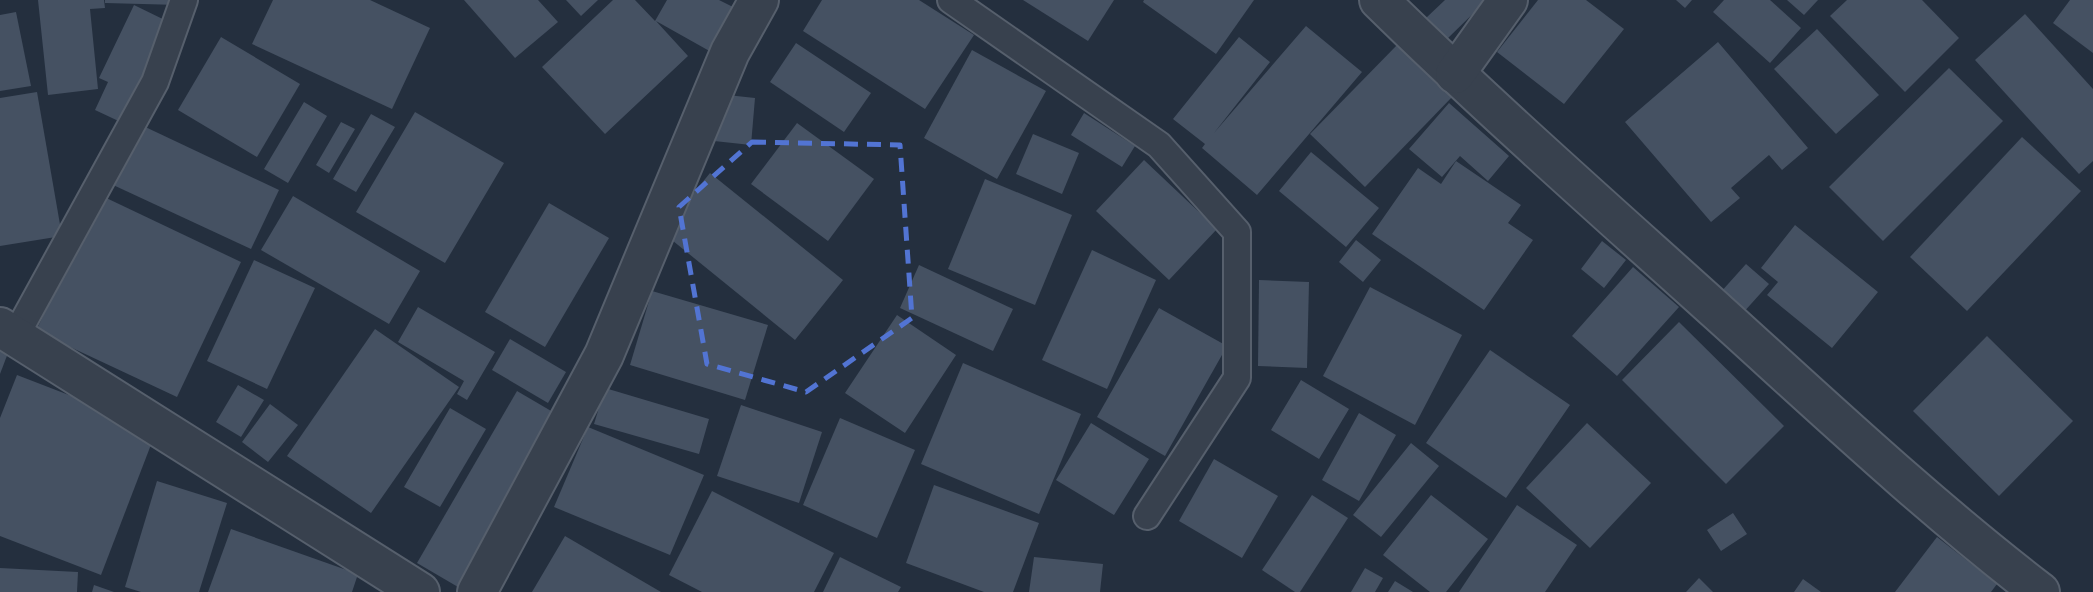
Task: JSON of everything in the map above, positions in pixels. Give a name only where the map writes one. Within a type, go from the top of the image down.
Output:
[{"type":"street","points":[[477,592],[604,355],[730,52],[759,0]]},
{"type":"street","points":[[1379,0],[1455,74],[1976,543],[2040,592]]},
{"type":"street","points":[[1455,74],[1508,0]]},
{"type":"street","points":[[8,331],[420,592]]},
{"type":"lane","points":[[8,331],[155,82],[184,0]]},
{"type":"lane","points":[[951,0],[1159,145],[1237,232],[1237,379],[1147,516]]},
{"type":"highlighted area","points":[[752,142],[900,145],[912,318],[806,392],[707,364],[679,207]]},
{"type":"building","points":[[38,0],[104,0],[105,8],[90,9],[98,89],[48,95]]},
{"type":"building","points":[[105,0],[179,0],[179,5],[105,3]]},
{"type":"building","points":[[273,0],[370,0],[430,28],[392,109],[252,44]]},
{"type":"building","points":[[464,0],[538,0],[558,22],[515,58]]},
{"type":"building","points":[[566,0],[598,0],[581,16]]},
{"type":"building","points":[[613,0],[635,0],[655,21],[667,0],[719,0],[737,9],[713,53],[656,21],[688,56],[605,134],[542,67]]},
{"type":"building","points":[[822,0],[919,0],[974,35],[925,109],[803,31]]},
{"type":"building","points":[[1023,0],[1114,0],[1088,41]]},
{"type":"building","points":[[1254,0],[1216,54],[1143,2]]},
{"type":"building","points":[[1445,0],[1487,0],[1446,40],[1426,18]]},
{"type":"building","points":[[1538,0],[1586,0],[1624,29],[1564,104],[1497,52]]},
{"type":"building","points":[[1676,0],[1692,0],[1685,8]]},
{"type":"building","points":[[1724,0],[1770,0],[1801,28],[1770,63],[1713,12]]},
{"type":"building","points":[[1787,0],[1818,0],[1804,15]]},
{"type":"building","points":[[1847,0],[1922,0],[1959,38],[1905,92],[1830,16]]},
{"type":"building","points":[[2070,0],[2093,0],[2093,53],[2053,23]]},
{"type":"building","points":[[134,5],[175,25],[127,125],[95,110],[108,82],[99,78]]},
{"type":"building","points":[[16,12],[31,86],[0,91],[0,15]]},
{"type":"building","points":[[2025,14],[2093,89],[2093,161],[2079,174],[1975,60]]},
{"type":"building","points":[[1306,26],[1362,72],[1257,195],[1202,148],[1205,144],[1173,119],[1239,37],[1270,62],[1214,133]]},
{"type":"building","points":[[1817,29],[1879,95],[1836,134],[1774,69]]},
{"type":"building","points":[[221,37],[300,84],[257,157],[178,110]]},
{"type":"building","points":[[1718,42],[1808,148],[1782,170],[1769,155],[1731,188],[1740,198],[1711,222],[1625,122]]},
{"type":"building","points":[[796,43],[871,93],[844,132],[770,82]]},
{"type":"building","points":[[1399,43],[1453,96],[1365,187],[1310,134]]},
{"type":"building","points":[[972,50],[1046,91],[997,179],[924,138]]},
{"type":"building","points":[[1949,68],[2003,121],[1883,241],[1829,187]]},
{"type":"building","points":[[37,92],[62,236],[0,246],[0,98]]},
{"type":"building","points":[[718,94],[755,98],[751,145],[714,141]]},
{"type":"building","points":[[304,102],[327,116],[288,183],[264,169]]},
{"type":"building","points":[[1449,103],[1509,156],[1488,181],[1460,156],[1442,177],[1409,149]]},
{"type":"building","points":[[415,112],[504,163],[445,263],[356,212]]},
{"type":"building","points":[[1084,113],[1135,146],[1122,167],[1071,135]]},
{"type":"building","points":[[371,114],[395,127],[356,192],[333,179]]},
{"type":"building","points":[[341,122],[355,129],[329,173],[316,165]]},
{"type":"building","points":[[797,123],[874,179],[828,241],[751,184]]},
{"type":"building","points":[[139,124],[279,190],[251,249],[111,184]]},
{"type":"building","points":[[1033,134],[1079,153],[1062,194],[1016,174]]},
{"type":"building","points":[[2022,137],[2081,191],[1967,311],[1910,257]]},
{"type":"building","points":[[1311,152],[1379,208],[1346,247],[1279,191]]},
{"type":"building","points":[[1144,160],[1217,229],[1169,280],[1096,211]]},
{"type":"building","points":[[1456,161],[1521,205],[1508,223],[1533,240],[1484,310],[1372,234],[1418,168],[1441,184]]},
{"type":"building","points":[[710,173],[843,280],[795,340],[662,232]]},
{"type":"building","points":[[985,179],[1072,215],[1035,305],[948,269]]},
{"type":"building","points":[[100,195],[241,262],[177,397],[36,331]]},
{"type":"building","points":[[293,196],[420,271],[389,324],[261,250]]},
{"type":"building","points":[[549,203],[609,238],[545,347],[485,312]]},
{"type":"building","points":[[1795,225],[1878,292],[1832,348],[1767,295],[1778,282],[1761,268]]},
{"type":"building","points":[[1356,240],[1381,260],[1363,282],[1339,262]]},
{"type":"building","points":[[1602,241],[1626,260],[1604,288],[1581,269]]},
{"type":"building","points":[[1092,250],[1156,280],[1107,389],[1042,360]]},
{"type":"building","points":[[254,260],[315,288],[267,389],[207,361]]},
{"type":"building","points":[[1746,264],[1769,284],[1742,314],[1720,293]]},
{"type":"building","points":[[919,265],[1013,309],[993,351],[900,308]]},
{"type":"building","points":[[1633,267],[1679,307],[1617,376],[1572,336]]},
{"type":"building","points":[[1259,280],[1309,282],[1307,368],[1258,366]]},
{"type":"building","points":[[1370,287],[1462,335],[1415,425],[1323,376]]},
{"type":"building","points":[[652,291],[768,325],[745,400],[630,365]]},
{"type":"building","points":[[418,307],[495,352],[467,400],[457,394],[464,381],[398,342]]},
{"type":"building","points":[[1159,308],[1227,346],[1165,456],[1097,417]]},
{"type":"building","points":[[897,315],[956,355],[905,433],[845,393]]},
{"type":"building","points":[[1679,322],[1784,426],[1726,484],[1622,380]]},
{"type":"building","points":[[375,329],[459,387],[371,513],[287,456]]},
{"type":"building","points":[[1987,336],[2073,421],[1999,496],[1913,411]]},
{"type":"building","points":[[510,339],[566,372],[548,403],[492,370]]},
{"type":"building","points":[[0,350],[8,353],[0,374]]},
{"type":"building","points":[[1490,350],[1570,405],[1506,498],[1426,443]]},
{"type":"building","points":[[963,363],[1081,414],[1039,514],[921,464]]},
{"type":"building","points":[[17,375],[157,429],[101,575],[0,536],[0,418]]},
{"type":"building","points":[[1301,380],[1349,409],[1319,459],[1271,430]]},
{"type":"building","points":[[238,385],[264,400],[241,437],[216,422]]},
{"type":"building","points":[[605,388],[709,419],[699,454],[594,424]]},
{"type":"building","points":[[517,391],[558,415],[458,587],[417,563]]},
{"type":"building","points":[[270,404],[298,425],[268,462],[242,442]]},
{"type":"building","points":[[741,405],[822,432],[799,503],[717,476]]},
{"type":"building","points":[[450,408],[486,429],[440,507],[404,487]]},
{"type":"building","points":[[1359,413],[1396,435],[1359,501],[1322,480]]},
{"type":"building","points":[[840,418],[915,450],[877,538],[803,505]]},
{"type":"building","points":[[1091,423],[1149,459],[1114,515],[1056,480]]},
{"type":"building","points":[[1587,423],[1651,483],[1590,548],[1526,488]]},
{"type":"building","points":[[588,427],[704,475],[670,555],[554,507]]},
{"type":"building","points":[[1411,443],[1439,466],[1381,537],[1353,515]]},
{"type":"building","points":[[1214,459],[1278,496],[1242,558],[1179,521]]},
{"type":"building","points":[[157,481],[227,503],[199,592],[141,592],[125,587]]},
{"type":"building","points":[[934,485],[1039,523],[1013,592],[984,592],[906,563]]},
{"type":"building","points":[[712,491],[834,553],[814,592],[702,592],[669,575]]},
{"type":"building","points":[[1312,495],[1348,518],[1300,592],[1295,592],[1262,570]]},
{"type":"building","points":[[1431,495],[1488,539],[1446,592],[1430,592],[1383,555]]},
{"type":"building","points":[[1517,505],[1577,545],[1545,592],[1459,592]]},
{"type":"building","points":[[1733,513],[1747,534],[1721,551],[1707,530]]},
{"type":"building","points":[[231,529],[358,574],[352,592],[208,592]]},
{"type":"building","points":[[565,536],[661,592],[532,592]]},
{"type":"building","points":[[1937,537],[1997,584],[1991,592],[1895,592]]},
{"type":"building","points":[[840,557],[901,587],[898,592],[823,592]]},
{"type":"building","points":[[1034,557],[1103,564],[1100,592],[1029,592]]},
{"type":"building","points":[[0,568],[78,572],[77,592],[0,592]]},
{"type":"building","points":[[1365,568],[1383,578],[1375,592],[1351,592]]},
{"type":"building","points":[[1699,578],[1713,592],[1686,592]]},
{"type":"building","points":[[1803,579],[1821,592],[1794,592]]},
{"type":"building","points":[[1395,581],[1413,592],[1388,592]]},
{"type":"building","points":[[94,585],[114,592],[92,592]]}]
